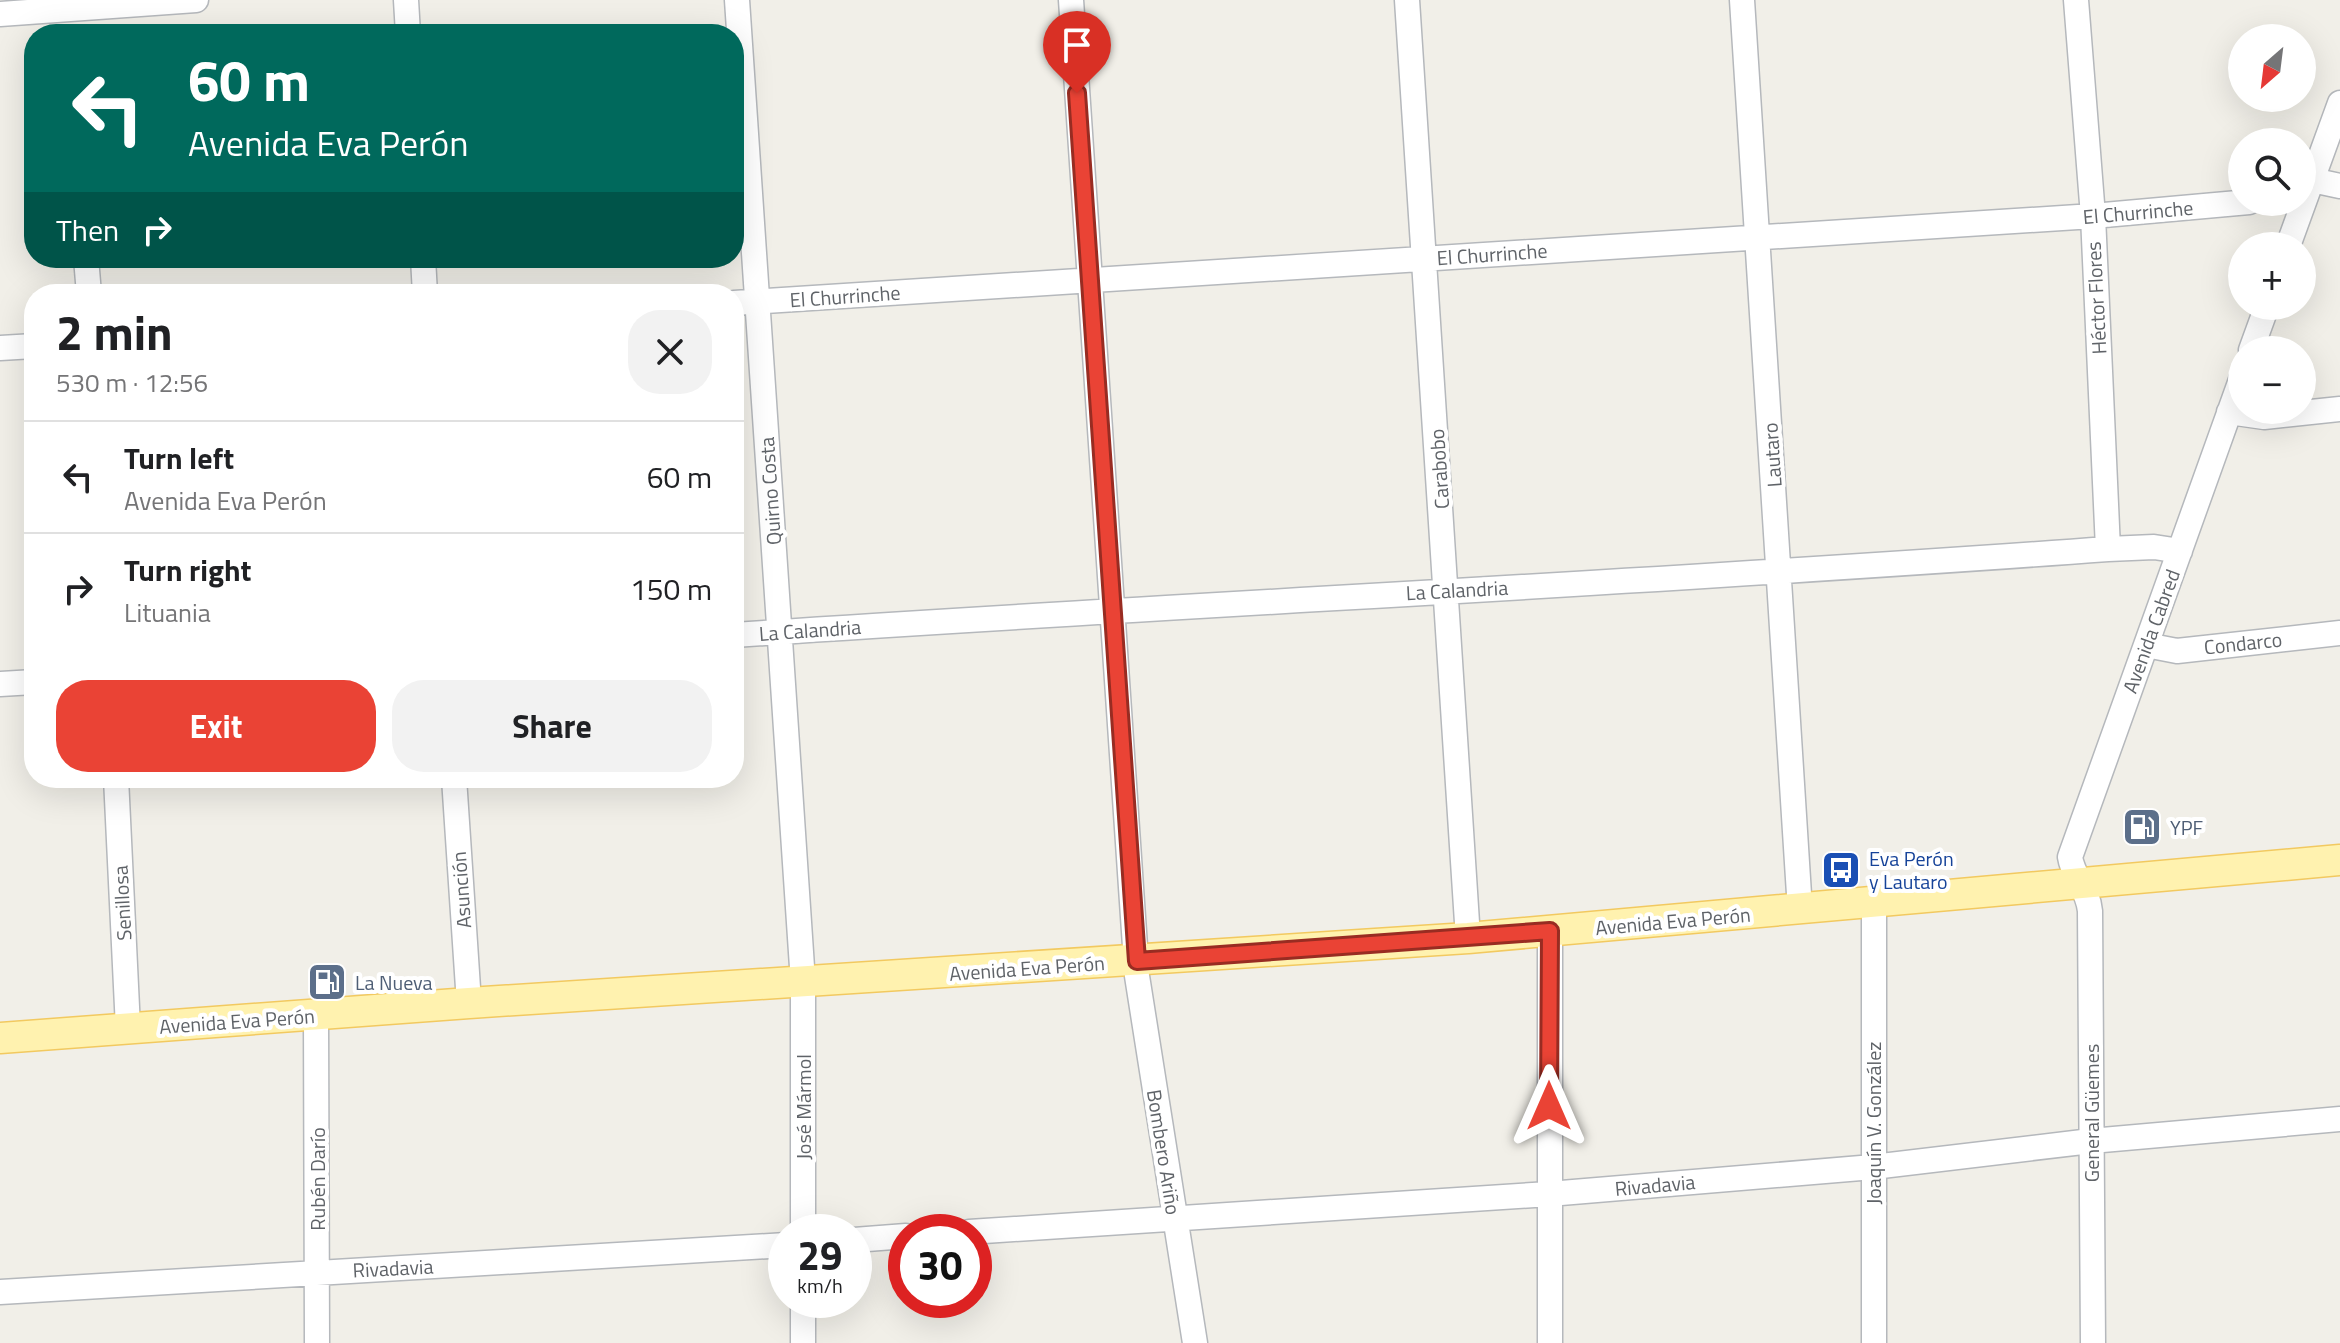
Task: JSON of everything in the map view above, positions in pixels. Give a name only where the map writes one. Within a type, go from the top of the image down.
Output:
[{"type":"main road","name":"Avenida Eva Perón","points":[[0,1038],[469,1003],[1468,938],[2340,860]]},
{"type":"street","points":[[0,14],[69,15],[196,0]]},
{"type":"street","points":[[406,0],[407,24]]},
{"type":"street","name":"Quirno Costa","points":[[737,0],[738,24]]},
{"type":"street","name":"Bombero Ariño","points":[[1071,0],[1139,993],[1195,1343]]},
{"type":"street","name":"Carabobo","points":[[1407,0],[1468,938]]},
{"type":"street","name":"Lautaro","points":[[1742,0],[1800,910]]},
{"type":"street","name":"Héctor Flores","points":[[2076,0],[2093,216],[2108,549]]},
{"type":"street","points":[[2316,169],[2340,103]]},
{"type":"street","points":[[2316,181],[2340,186]]},
{"type":"street","name":"El Churrinche","points":[[746,302],[2093,216],[2228,204]]},
{"type":"street","name":"Quirno Costa","points":[[744,235],[746,302],[779,632],[803,982]]},
{"type":"street","points":[[0,348],[24,347]]},
{"type":"street","points":[[2316,412],[2340,409]]},
{"type":"street","name":"Avenida Cabred","points":[[2083,884],[2072,867],[2072,846],[2228,415]]},
{"type":"street","name":"La Calandria","points":[[744,634],[1780,573],[2108,549],[2154,547],[2180,551]]},
{"type":"street","name":"Condarco","points":[[2146,645],[2177,651],[2340,633]]},
{"type":"street","points":[[0,684],[24,683]]},
{"type":"street","name":"Senillosa","points":[[116,788],[128,1028]]},
{"type":"street","name":"Asunción","points":[[455,788],[469,1003]]},
{"type":"street","name":"General Güemes","points":[[2083,884],[2090,911],[2093,1343]]},
{"type":"street","name":"Joaquín V. González","points":[[1874,903],[1874,1343]]},
{"type":"street","points":[[1550,931],[1550,1343]]},
{"type":"street","name":"José Mármol","points":[[803,982],[803,1214]]},
{"type":"street","name":"Rubén Darío","points":[[316,1016],[317,1343]]},
{"type":"street","name":"Rivadavia","points":[[992,1230],[1549,1194],[1873,1167],[2091,1141],[2340,1119]]},
{"type":"street","name":"Rivadavia","points":[[0,1292],[768,1246]]},
{"type":"street","points":[[803,1318],[803,1343]]},
{"type":"place","name":"YPF","points":[[2142,827]]},
{"type":"place","name":"Eva Perón y Lautaro","points":[[1841,870]]},
{"type":"place","name":"La Nueva","points":[[327,982]]},
{"type":"route","points":[[1077,93],[1137,961],[1550,931],[1549,1106]]}]
